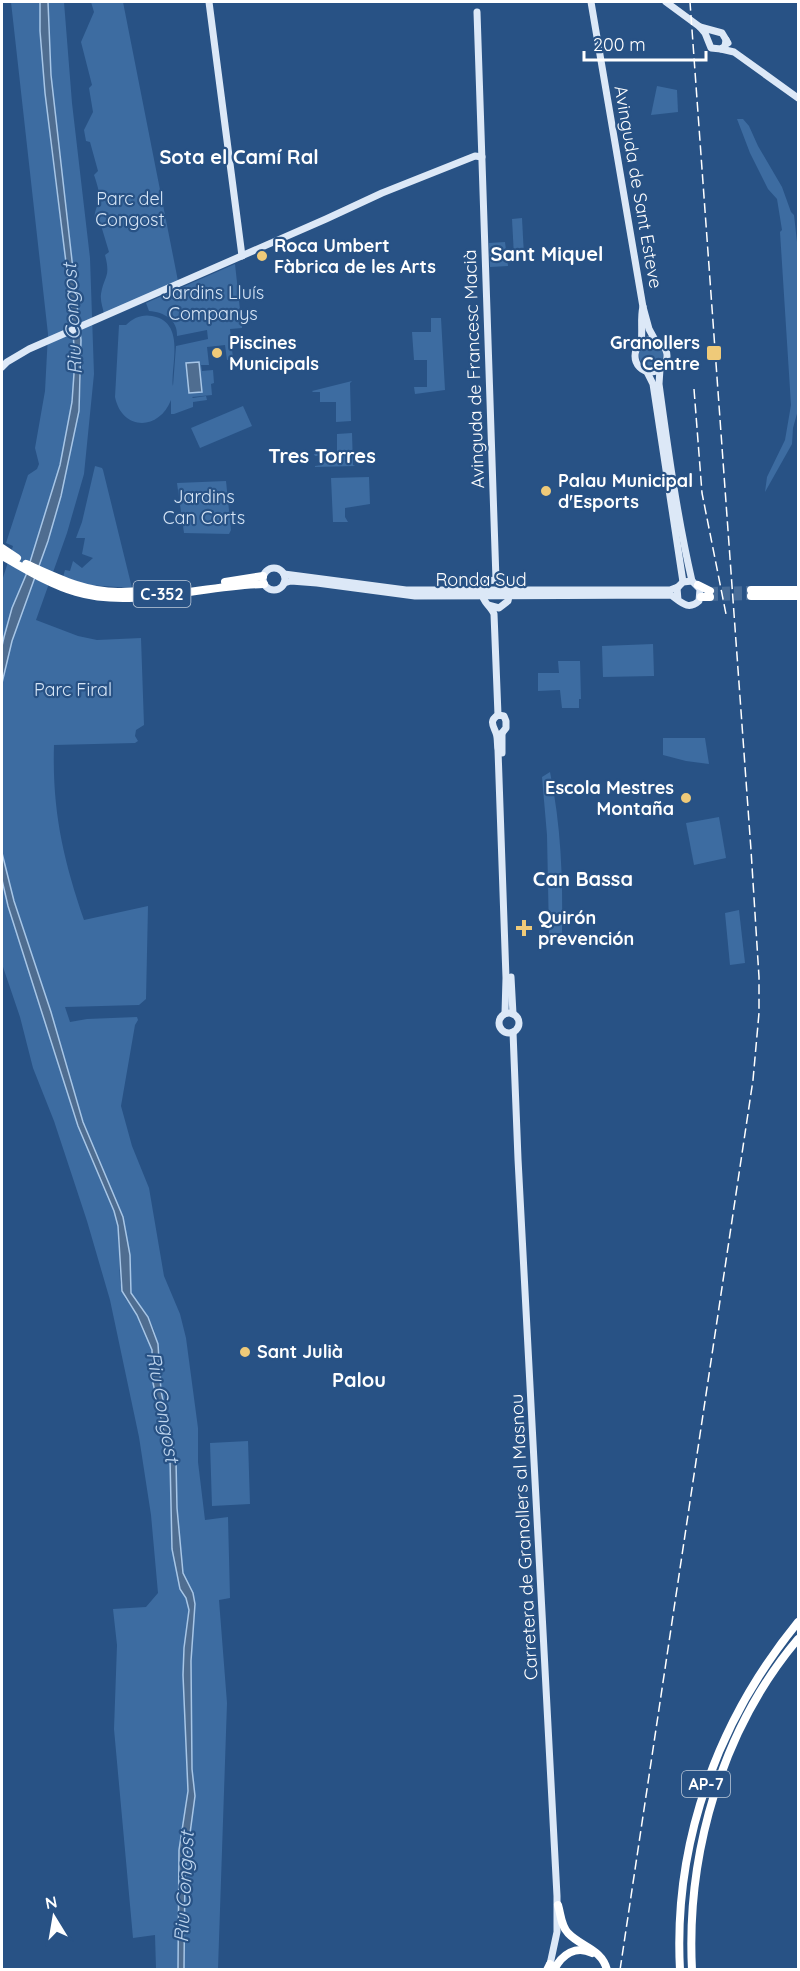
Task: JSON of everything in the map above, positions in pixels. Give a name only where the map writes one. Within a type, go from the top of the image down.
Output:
[{"type":"highway","points":[[2,550],[22,565]]},
{"type":"highway","points":[[2,558],[22,565]]},
{"type":"highway","name":"C-352","points":[[22,565],[74,589],[99,596],[126,597],[253,585],[263,580]]},
{"type":"highway","name":"C-352","points":[[74,589],[121,592],[253,579],[263,580]]},
{"type":"highway","name":"C-352","points":[[695,583],[707,595]]},
{"type":"highway","points":[[74,589],[87,597],[101,601]]},
{"type":"highway","points":[[795,589],[751,593],[798,596]]},
{"type":"highway","name":"AP-7","points":[[680,1970],[684,1874],[707,1781],[724,1737],[740,1707],[771,1657],[798,1622]]},
{"type":"highway","name":"AP-7","points":[[692,1970],[691,1930],[696,1876],[703,1836],[716,1791],[735,1740],[781,1662],[798,1639]]},
{"type":"highway","points":[[558,1905],[561,1921],[568,1933],[599,1954],[607,1968]]},
{"type":"highway","points":[[550,1968],[566,1954],[582,1950],[596,1955],[607,1968]]},
{"type":"street","points":[[209,2],[242,255]]},
{"type":"street","name":"Avinguda de Sant Esteve","points":[[591,2],[643,307],[649,329],[655,340]]},
{"type":"street","points":[[666,2],[698,26],[708,38],[711,48],[734,52]]},
{"type":"street","name":"Avinguda de Francesc Macià","points":[[477,12],[496,579]]},
{"type":"street","points":[[698,26],[722,33],[734,52],[798,98]]},
{"type":"street","points":[[708,38],[714,31]]},
{"type":"street","points":[[721,49],[726,40]]},
{"type":"street","points":[[2,367],[29,349],[242,255],[326,219],[334,218],[475,156],[482,156]]},
{"type":"street","name":"Avinguda de Sant Esteve","points":[[641,343],[644,331],[641,313],[643,307]]},
{"type":"street","points":[[678,600],[676,592],[680,585],[653,384],[647,372],[640,368],[635,360],[635,351],[641,343],[655,340],[662,345],[667,354],[665,363],[660,369],[659,384],[682,538],[695,583]]},
{"type":"street","points":[[647,372],[660,369]]},
{"type":"street","name":"C-352","points":[[284,574],[273,568],[266,571],[263,580],[268,589],[275,590],[284,583]]},
{"type":"street","points":[[284,574],[284,583]]},
{"type":"street","name":"Ronda Sud","points":[[284,574],[406,590],[482,594]]},
{"type":"street","points":[[488,605],[499,608],[506,604],[510,594],[504,582],[496,579],[486,584],[482,594],[488,605],[495,614],[500,715]]},
{"type":"street","name":"Ronda Sud","points":[[284,583],[291,581],[317,583],[415,596],[671,595],[678,600]]},
{"type":"street","name":"C-352","points":[[680,585],[695,583]]},
{"type":"street","name":"Ronda Sud","points":[[510,594],[670,590],[680,585]]},
{"type":"street","name":"C-352","points":[[678,600],[688,606],[707,595]]},
{"type":"street","points":[[499,608],[500,715]]},
{"type":"street","points":[[499,732],[493,728],[492,721],[500,715]]},
{"type":"street","points":[[500,715],[505,718],[507,726],[499,732],[498,750],[509,1014]]},
{"type":"street","points":[[509,1014],[518,1018],[519,1023],[510,1032],[500,1028],[499,1023],[500,1018],[509,1014]]},
{"type":"street","name":"Carretera de Granollers al Masnou","points":[[510,1032],[516,1102],[558,1905],[557,1932],[550,1968]]},
{"type":"green space","points":[[11,2],[40,2],[40,29],[51,147],[70,295],[75,359],[72,402],[59,469],[26,575],[12,608],[2,646],[2,581],[13,546],[6,543],[28,475],[37,469],[39,464],[35,448],[45,391],[48,334]]},
{"type":"green space","name":"Parc Firal","points":[[48,2],[64,2],[72,103],[90,258],[94,374],[84,474],[67,533],[36,620],[78,636],[97,640],[141,638],[144,725],[136,730],[135,736],[138,741],[135,743],[54,745],[57,813],[70,876],[84,920],[148,906],[146,999],[139,1005],[65,1007],[70,1022],[137,1017],[138,1020],[135,1025],[121,1106],[132,1146],[149,1188],[164,1276],[180,1314],[186,1338],[198,1428],[198,1462],[205,1520],[228,1517],[230,1598],[219,1600],[227,1703],[218,1969],[184,1969],[185,1871],[195,1796],[192,1769],[191,1661],[195,1604],[193,1593],[183,1573],[177,1508],[176,1460],[161,1391],[158,1344],[146,1313],[131,1293],[130,1255],[123,1217],[83,1122],[51,1012],[14,901],[2,853],[2,683],[12,641],[48,541],[60,496],[79,411],[82,364],[78,309],[51,75]]},
{"type":"green space","name":"Parc del Congost","points":[[91,2],[123,2],[178,281],[104,314],[101,294],[107,272],[105,255],[109,252],[100,222],[95,221],[99,196],[94,175],[98,171],[90,142],[86,141],[84,130],[93,112],[89,88],[92,85],[81,42],[94,12]]},
{"type":"green space","points":[[657,86],[677,90],[678,112],[651,115]]},
{"type":"green space","points":[[737,119],[743,119],[749,126],[782,187],[794,215],[798,251],[798,410],[792,444],[765,492],[767,477],[785,440],[791,405],[780,232],[782,230],[777,199],[768,189],[750,153]]},
{"type":"green space","points":[[522,218],[524,256],[514,256],[512,219]]},
{"type":"green space","points":[[505,242],[508,266],[490,267],[489,243]]},
{"type":"green space","name":"Jardins Lluís Companys","points":[[235,264],[242,328],[230,329],[233,359],[227,360],[225,345],[207,347],[209,365],[201,365],[202,371],[213,370],[212,395],[192,397],[206,396],[207,400],[193,402],[193,407],[174,414],[171,414],[171,400],[165,410],[150,422],[141,423],[125,416],[115,397],[119,325],[126,325],[138,317],[152,316],[163,320],[169,326],[174,345],[173,386],[176,346],[208,339],[207,330],[177,336],[173,321],[165,315],[149,311],[146,303]]},
{"type":"green space","points":[[431,318],[441,318],[445,390],[415,394],[414,387],[427,387],[427,360],[414,360],[412,332],[431,332]]},
{"type":"green space","points":[[651,343],[659,347],[663,355],[659,363],[651,367],[643,363],[639,355],[643,347]]},
{"type":"green space","points":[[352,381],[350,383],[351,421],[336,422],[336,402],[320,402],[320,392],[312,391]]},
{"type":"green space","points":[[243,406],[252,426],[200,448],[191,428]]},
{"type":"green space","points":[[352,433],[353,465],[355,466],[315,467],[322,465],[322,456],[314,454],[337,454],[337,434]]},
{"type":"green space","points":[[95,466],[103,470],[132,588],[88,585],[63,577],[65,570],[70,571],[73,561],[82,568],[93,558],[82,554],[85,538],[76,538]]},
{"type":"green space","points":[[369,477],[370,504],[345,508],[345,517],[348,522],[333,522],[331,478]]},
{"type":"green space","name":"Jardins Can Corts","points":[[226,481],[231,530],[229,534],[184,533],[177,483]]},
{"type":"green space","points":[[653,644],[654,676],[603,677],[602,646]]},
{"type":"green space","points":[[558,661],[580,661],[581,699],[579,699],[579,708],[562,708],[560,690],[538,691],[538,673],[559,673]]},
{"type":"green space","points":[[663,738],[705,738],[709,764],[663,755]]},
{"type":"green space","points":[[550,772],[562,872],[562,933],[549,934],[547,835],[542,777]]},
{"type":"green space","points":[[719,817],[726,858],[694,865],[686,823]]},
{"type":"green space","points":[[2,880],[8,906],[78,1126],[114,1210],[118,1226],[120,1282],[125,1298],[137,1315],[152,1350],[153,1383],[170,1459],[172,1549],[180,1588],[189,1610],[183,1675],[188,1791],[179,1850],[178,1969],[156,1969],[155,1935],[133,1938],[114,1729],[117,1645],[113,1609],[146,1607],[158,1593],[151,1515],[139,1437],[110,1300],[54,1121],[33,1068],[20,1017],[2,964]]},
{"type":"green space","points":[[739,910],[745,963],[730,965],[725,913]]},
{"type":"green space","points":[[248,1441],[250,1504],[212,1506],[210,1443]]},
{"type":"water","name":"Riu Congost","points":[[40,2],[48,2],[51,75],[81,340],[79,411],[61,496],[48,541],[12,641],[2,683],[4,637],[60,465],[72,402],[75,359],[70,295],[45,93]]},
{"type":"water","points":[[199,362],[202,392],[189,393],[186,363]]},
{"type":"water","name":"Riu Congost","points":[[2,853],[14,901],[51,1012],[83,1122],[123,1217],[130,1255],[131,1293],[148,1317],[158,1344],[161,1391],[176,1460],[177,1508],[183,1573],[193,1593],[195,1604],[191,1661],[192,1769],[195,1796],[185,1871],[184,1969],[178,1969],[179,1850],[188,1791],[183,1675],[189,1610],[186,1598],[180,1589],[172,1549],[170,1459],[153,1383],[152,1350],[137,1315],[122,1291],[118,1226],[114,1211],[78,1126],[8,906],[2,880]]},
{"type":"tunnel","points":[[710,591],[751,590]]},
{"type":"tunnel","points":[[710,597],[751,596]]},
{"type":"railway","points":[[620,1970],[753,1080],[759,1013],[751,850],[690,2]]},
{"type":"railway","points":[[694,389],[702,493],[726,614]]},
{"type":"place","name":"Roca Umbert Fàbrica de les Arts","points":[[262,256]]},
{"type":"place","name":"Piscines Municipals","points":[[217,353]]},
{"type":"place","name":"Granollers Centre","points":[[714,353]]},
{"type":"place","name":"Palau Municipal d'Esports","points":[[546,491]]},
{"type":"place","name":"Escola Mestres Montaña","points":[[686,798]]},
{"type":"place","name":"Quirón prevención","points":[[524,928]]},
{"type":"place","name":"Sant Julià","points":[[245,1352]]},
{"type":"district","name":"Sota el Camí Ral","points":[[239,157]]},
{"type":"district","name":"Sant Miquel","points":[[547,254]]},
{"type":"district","name":"Tres Torres","points":[[322,456]]},
{"type":"district","name":"Can Bassa","points":[[583,879]]},
{"type":"district","name":"Palou","points":[[359,1380]]}]
